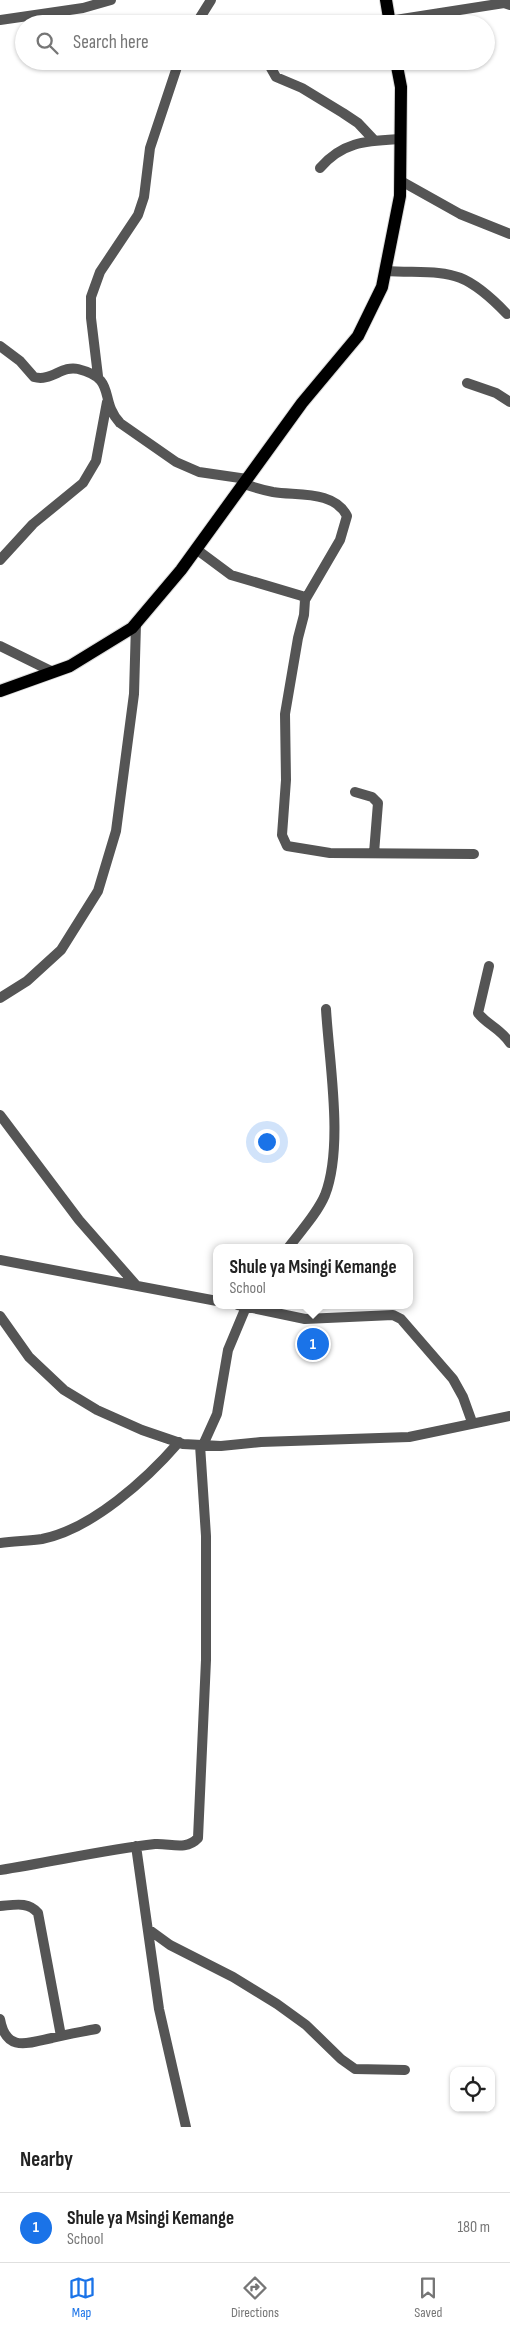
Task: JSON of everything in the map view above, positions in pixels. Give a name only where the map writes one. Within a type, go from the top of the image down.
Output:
[{"type":"main road","points":[[386,0],[389,15]]},
{"type":"main road","points":[[0,691],[70,666],[132,628],[196,549],[302,403],[358,336],[382,287],[400,196],[401,87],[398,70]]},
{"type":"street","points":[[35,15],[83,8],[111,0]]},
{"type":"street","points":[[202,15],[211,0]]},
{"type":"street","points":[[432,15],[504,3],[510,6]]},
{"type":"street","points":[[0,20],[15,18]]},
{"type":"street","points":[[176,70],[150,148],[144,197],[138,215],[100,272],[91,297],[91,318],[98,376],[114,416],[120,424],[176,462],[199,472],[245,481],[273,492],[318,496],[335,502],[346,516],[340,540],[305,600],[304,615],[298,638],[285,714],[286,780],[282,835],[287,846],[295,849],[330,853],[474,854]]},
{"type":"street","points":[[272,70],[276,77],[302,88],[358,123],[374,140]]},
{"type":"street","points":[[320,168],[334,154],[349,146],[374,140],[401,139]]},
{"type":"street","points":[[401,181],[460,214],[510,234]]},
{"type":"street","points":[[385,271],[438,271],[454,274],[480,288],[507,314]]},
{"type":"street","points":[[0,346],[20,361],[34,377],[49,377],[68,368],[98,376]]},
{"type":"street","points":[[467,383],[496,393],[510,402]]},
{"type":"street","points":[[0,560],[33,524],[83,483],[96,461],[108,398]]},
{"type":"street","points":[[196,549],[231,575],[302,596],[305,600]]},
{"type":"street","points":[[0,998],[26,981],[61,950],[98,891],[116,831],[134,694],[136,624]]},
{"type":"street","points":[[0,646],[53,672]]},
{"type":"street","points":[[355,792],[372,797],[378,803],[374,853]]},
{"type":"street","points":[[489,966],[478,1014],[503,1032],[510,1043]]},
{"type":"street","points":[[291,1244],[311,1219],[325,1195],[335,1136],[326,1009]]},
{"type":"street","points":[[0,1115],[79,1220],[136,1286]]},
{"type":"street","points":[[0,1260],[213,1300]]},
{"type":"street","points":[[0,1870],[136,1846],[162,1844],[184,1846],[193,1843],[198,1838],[206,1660],[206,1536],[202,1445],[217,1414],[228,1350],[245,1309]]},
{"type":"street","points":[[259,1309],[305,1320],[393,1315],[401,1319],[453,1379],[463,1397],[472,1422]]},
{"type":"street","points":[[0,1316],[29,1357],[64,1390],[106,1414],[142,1430],[179,1442],[202,1445],[401,1437],[510,1416]]},
{"type":"street","points":[[0,1543],[43,1539],[78,1525],[124,1495],[164,1460],[179,1442]]},
{"type":"street","points":[[136,1846],[159,2009],[186,2127]]},
{"type":"street","points":[[0,1906],[18,1904],[34,1908],[38,1913],[61,2036]]},
{"type":"street","points":[[148,1929],[170,1945],[233,1977],[277,2004],[306,2025],[340,2059],[355,2069],[405,2070]]},
{"type":"street","points":[[0,2019],[6,2037],[17,2043],[24,2044],[96,2029]]},
{"type":"place","name":"Shule ya Msingi Kemange","points":[[313,1344]]}]
